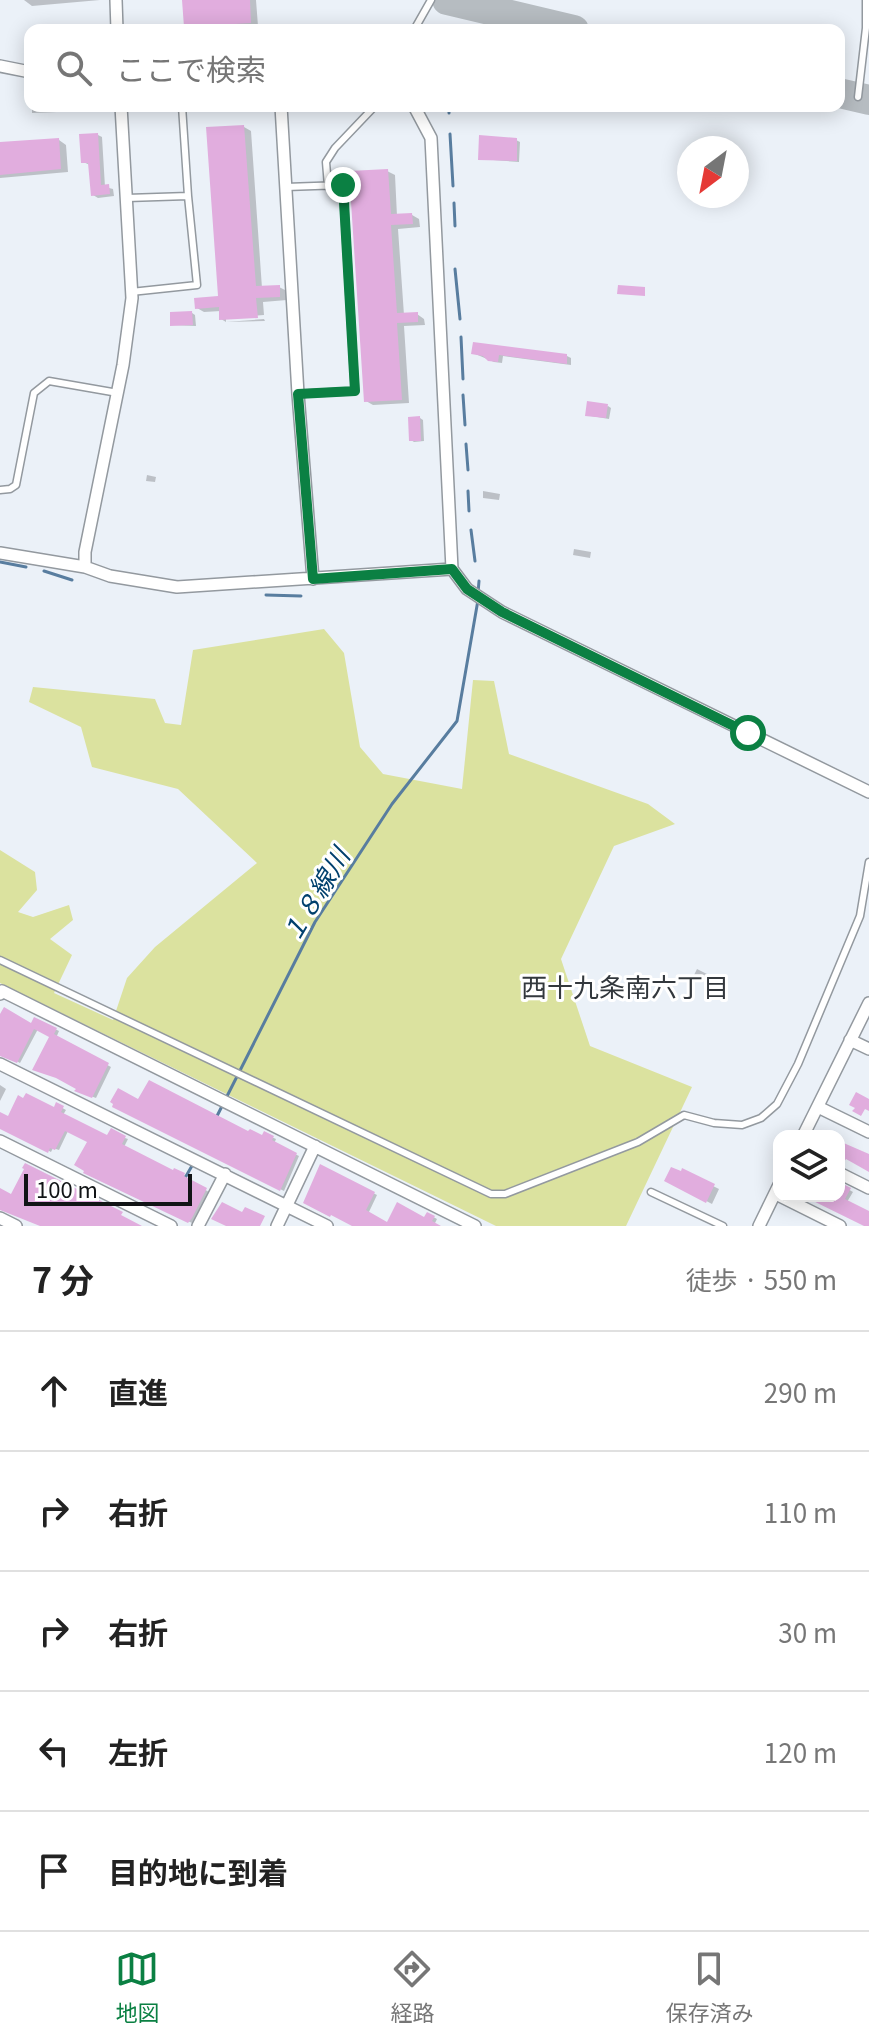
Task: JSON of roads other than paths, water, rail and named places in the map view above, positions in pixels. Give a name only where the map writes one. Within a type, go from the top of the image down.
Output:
[{"type":"street","points":[[116,0],[117,24]]},
{"type":"street","points":[[0,66],[24,71]]},
{"type":"street","points":[[85,567],[85,552],[118,393],[131,292],[121,112]]},
{"type":"street","points":[[281,112],[298,394],[313,579]]},
{"type":"street","points":[[417,112],[431,138],[452,569],[467,589],[502,612],[869,792]]},
{"type":"street","points":[[0,553],[177,587],[452,569]]},
{"type":"street","points":[[0,994],[2,991],[475,1226]]},
{"type":"street","points":[[806,1130],[869,1003]]},
{"type":"street","points":[[850,1040],[869,1049]]},
{"type":"street","points":[[0,1064],[327,1226]]},
{"type":"street","points":[[818,1107],[869,1132]]},
{"type":"street","points":[[0,1141],[171,1226]]},
{"type":"street","points":[[277,1226],[315,1146]]},
{"type":"street","points":[[198,1226],[225,1174]]},
{"type":"street","points":[[845,1176],[869,1188]]},
{"type":"street","points":[[759,1226],[773,1202]]},
{"type":"street","points":[[795,1202],[840,1226]]},
{"type":"street","points":[[0,1218],[16,1226]]},
{"type":"lane","points":[[417,24],[431,0]]},
{"type":"lane","points":[[858,97],[866,0]]},
{"type":"lane","points":[[131,292],[197,285],[182,112]]},
{"type":"lane","points":[[328,186],[326,162],[369,112]]},
{"type":"lane","points":[[284,187],[343,185],[355,391],[298,394]]},
{"type":"lane","points":[[126,198],[188,196]]},
{"type":"lane","points":[[0,490],[16,485],[34,393],[40,386],[49,381],[118,393]]},
{"type":"lane","points":[[0,960],[491,1194],[505,1194],[638,1142],[684,1115],[714,1123],[742,1125],[761,1118],[777,1104],[798,1064],[860,916],[869,862]]},
{"type":"lane","points":[[651,1192],[723,1226]]},
{"type":"waterway","name":"１８線川","points":[[450,134],[453,186]]},
{"type":"waterway","name":"１８線川","points":[[454,203],[455,226]]},
{"type":"waterway","name":"１８線川","points":[[455,269],[460,319]]},
{"type":"waterway","name":"１８線川","points":[[461,337],[463,379]]},
{"type":"waterway","name":"１８線川","points":[[463,395],[465,425]]},
{"type":"waterway","name":"１８線川","points":[[466,444],[468,470]]},
{"type":"waterway","name":"１８線川","points":[[468,491],[469,511]]},
{"type":"waterway","name":"１８線川","points":[[471,530],[475,561]]},
{"type":"waterway","points":[[0,562],[26,567]]},
{"type":"waterway","points":[[44,571],[72,580]]},
{"type":"waterway","name":"１８線川","points":[[478,593],[479,581]]},
{"type":"waterway","points":[[266,595],[301,596]]},
{"type":"waterway","name":"１８線川","points":[[216,1118],[315,922],[392,804],[457,721],[478,600]]},
{"type":"waterway","name":"１８線川","points":[[185,1178],[193,1164]]},
{"type":"district","name":"西十九条南六丁目","points":[[625,985]]}]
